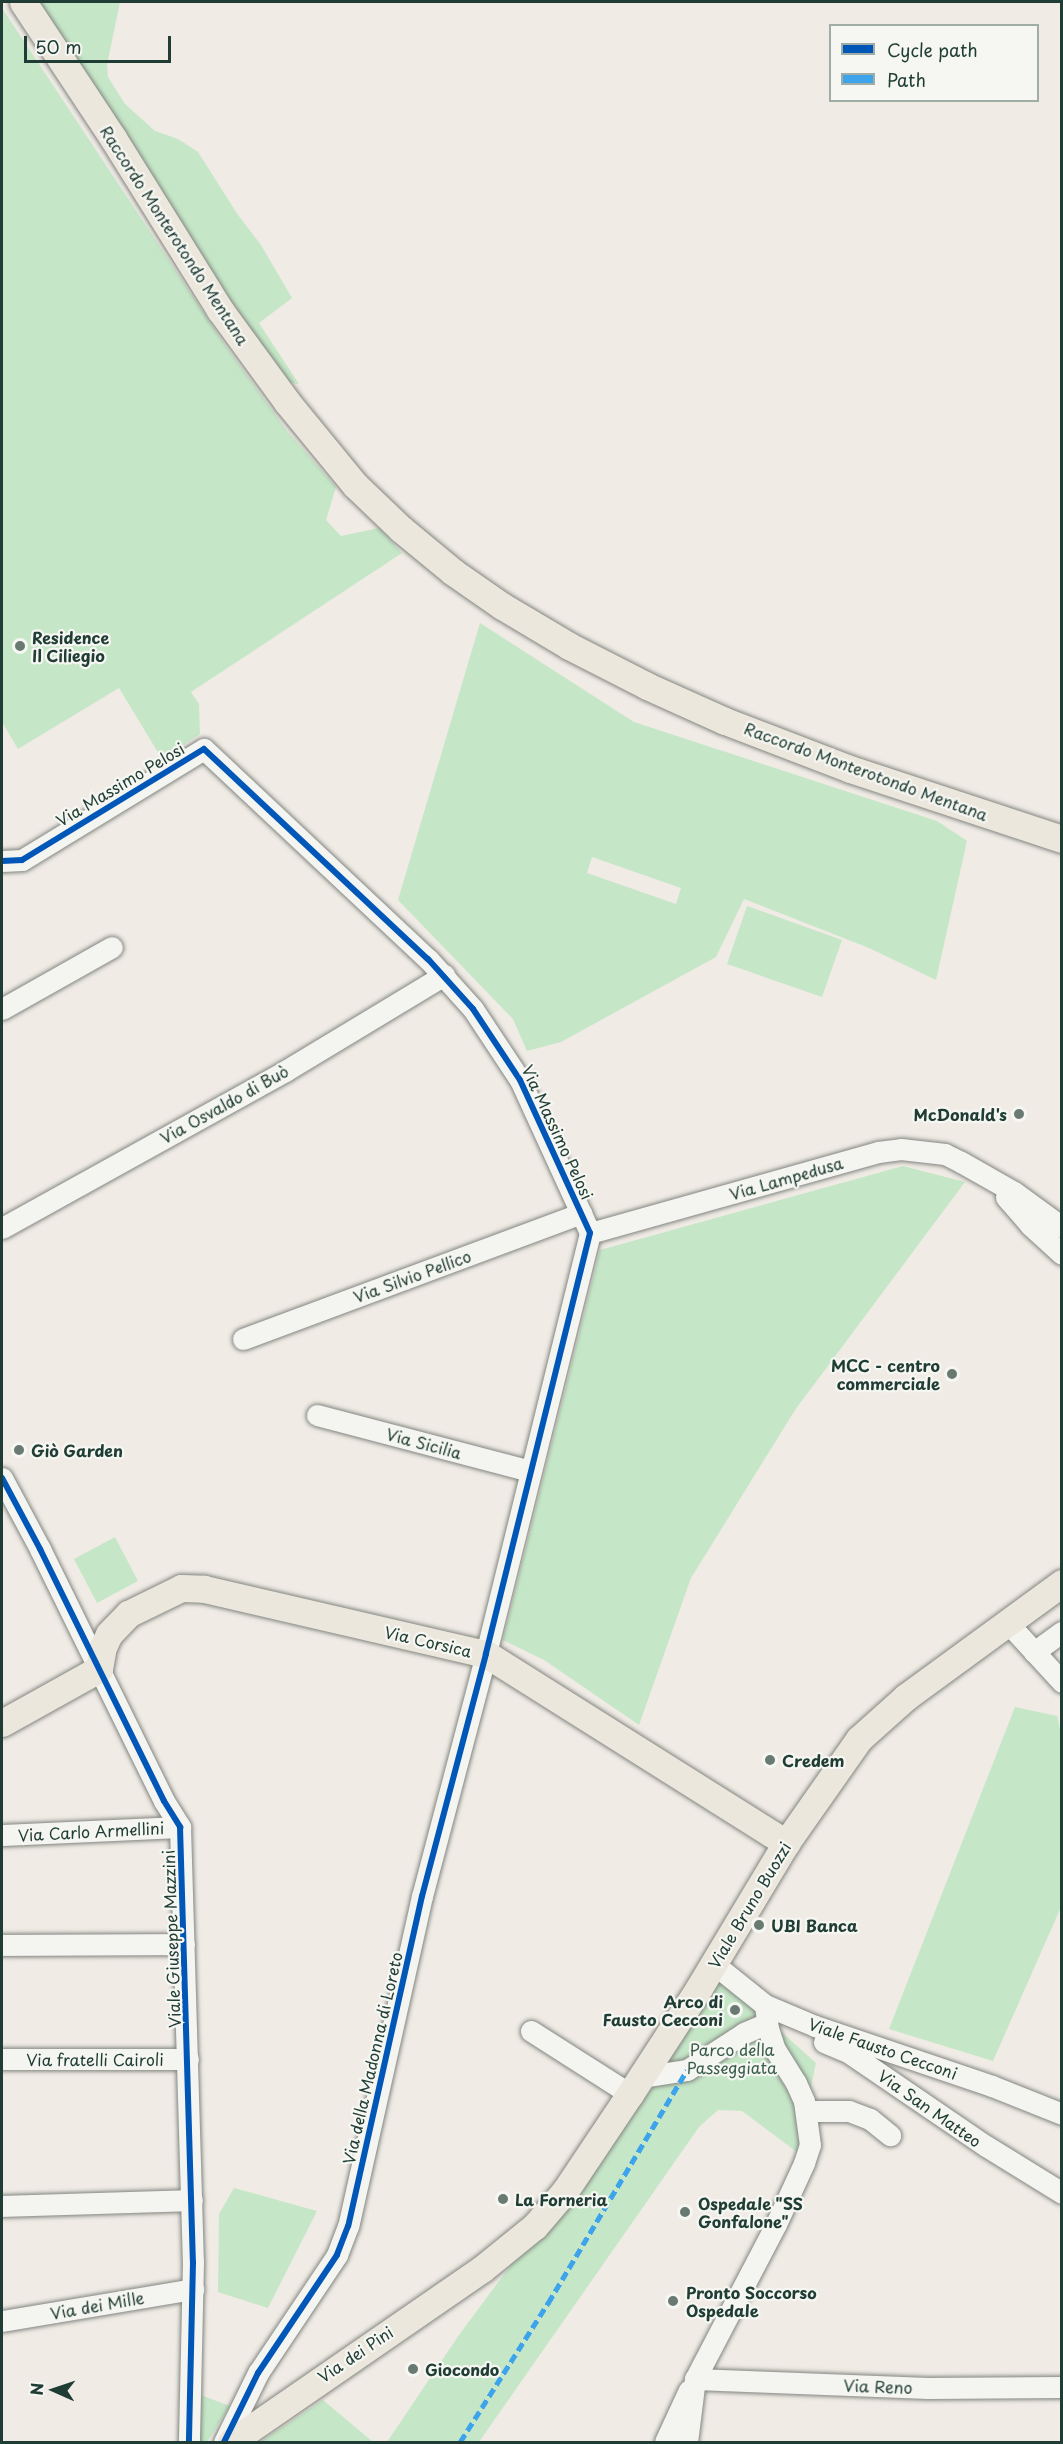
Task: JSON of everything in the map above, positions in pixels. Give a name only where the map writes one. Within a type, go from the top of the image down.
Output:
[{"type":"main road","name":"Raccordo Monterotondo Mentana","points":[[22,2],[113,138],[219,310],[287,402],[355,484],[436,558],[479,591],[544,632],[647,686],[821,759],[1062,839]]},
{"type":"main road","name":"Viale Bruno Buozzi","points":[[482,2269],[516,2244],[552,2207],[636,2086],[714,1964],[786,1844],[842,1761],[871,1727],[906,1697],[1006,1621],[1062,1582]]},
{"type":"main road","name":"Via Corsica","points":[[99,1670],[106,1640],[124,1617],[165,1594],[188,1588],[204,1589],[486,1654],[786,1844]]},
{"type":"main road","points":[[2,1724],[99,1670]]},
{"type":"main road","name":"Via dei Pini","points":[[231,2442],[482,2269]]},
{"type":"street","name":"Via Massimo Pelosi","points":[[2,861],[22,860],[204,749],[444,975],[482,1021],[520,1080],[590,1233]]},
{"type":"street","points":[[2,1009],[112,947]]},
{"type":"street","name":"Via Osvaldo di Buò","points":[[2,1228],[285,1071],[444,975]]},
{"type":"street","name":"Via Lampedusa","points":[[590,1233],[878,1152],[901,1149],[945,1154],[1014,1192],[1062,1227]]},
{"type":"street","name":"Via Lampedusa","points":[[981,1174],[1062,1254]]},
{"type":"street","name":"Via Silvio Pellico","points":[[243,1339],[581,1213]]},
{"type":"street","points":[[486,1654],[590,1233]]},
{"type":"street","name":"Via Sicilia","points":[[317,1414],[531,1471]]},
{"type":"street","name":"Viale Giuseppe Mazzini","points":[[2,1478],[164,1801],[180,1827],[192,2200],[193,2289],[189,2442]]},
{"type":"street","points":[[1006,1621],[1062,1682]]},
{"type":"street","points":[[1034,1652],[1062,1632]]},
{"type":"street","name":"Via della Madonna di Loreto","points":[[224,2442],[258,2373],[337,2256],[348,2226],[422,1896],[486,1654]]},
{"type":"street","name":"Via Carlo Armellini","points":[[2,1835],[180,1827]]},
{"type":"street","points":[[2,1945],[184,1944]]},
{"type":"street","name":"Viale Fausto Cecconi","points":[[714,1964],[766,2014],[992,2086],[1062,2114]]},
{"type":"street","points":[[531,2031],[636,2086],[687,2070],[744,2033],[766,2014],[775,2050],[796,2083],[807,2111],[810,2135],[804,2163],[776,2224],[676,2415],[665,2442]]},
{"type":"street","points":[[775,2050],[781,2036],[798,2025]]},
{"type":"street","name":"Via San Matteo","points":[[798,2025],[848,2052],[986,2146],[1062,2193]]},
{"type":"street","name":"Via fratelli Cairoli","points":[[2,2059],[188,2059]]},
{"type":"street","points":[[807,2111],[849,2111],[870,2119],[890,2136]]},
{"type":"street","points":[[2,2206],[192,2200]]},
{"type":"street","name":"Via dei Mille","points":[[2,2321],[193,2289]]},
{"type":"street","points":[[687,2442],[695,2379]]},
{"type":"street","name":"Via Reno","points":[[695,2379],[928,2388],[1062,2387]]},
{"type":"green space","points":[[33,2],[120,2],[107,65],[108,77],[125,104],[155,131],[178,139],[198,152],[238,215],[261,245],[292,298],[259,323],[299,384],[285,382]]},
{"type":"green space","points":[[2,8],[225,345],[287,431],[336,487],[326,520],[341,536],[379,528],[402,553],[191,692],[199,704],[200,734],[162,759],[119,688],[18,749],[2,722]]},
{"type":"green space","points":[[480,623],[634,722],[937,821],[967,841],[936,980],[869,948],[744,899],[716,957],[561,1042],[527,1051],[513,1019],[398,900]],"holes":[[[592,857],[681,888],[676,904],[587,873]]]},
{"type":"green space","points":[[747,906],[842,940],[822,997],[727,964]]},
{"type":"green space","points":[[903,1166],[965,1182],[795,1410],[691,1578],[639,1725],[544,1660],[503,1640],[600,1250]]},
{"type":"green space","points":[[115,1537],[138,1581],[97,1603],[74,1559]]},
{"type":"green space","points":[[1015,1707],[1057,1716],[1061,1733],[1061,1907],[993,2061],[889,2029]]},
{"type":"green space","name":"Parco della Passeggiata","points":[[720,1983],[757,2010],[816,2063],[797,2152],[742,2111],[718,2110],[699,2127],[479,2442],[387,2442],[459,2335]]},
{"type":"green space","points":[[234,2188],[317,2211],[268,2308],[218,2292],[219,2214]]},
{"type":"green space","points":[[198,2394],[230,2406],[207,2442],[200,2442]]},
{"type":"green space","points":[[323,2400],[373,2442],[260,2442]]},
{"type":"marked path","points":[[460,2442],[548,2303],[687,2070]]},
{"type":"cycle path","points":[[2,861],[22,860],[204,749],[428,959],[473,1009],[520,1080],[590,1233],[486,1654],[422,1896],[348,2226],[337,2255],[258,2373],[224,2442]]},
{"type":"cycle path","points":[[2,1478],[40,1549],[164,1801],[180,1827],[193,2262],[189,2442]]},
{"type":"place","name":"Residence Il Ciliegio","points":[[20,646]]},
{"type":"place","name":"McDonald's","points":[[1019,1114]]},
{"type":"place","name":"MCC - centro commerciale","points":[[952,1374]]},
{"type":"place","name":"Giò Garden","points":[[19,1450]]},
{"type":"place","name":"Credem","points":[[770,1760]]},
{"type":"place","name":"UBI Banca","points":[[759,1925]]},
{"type":"place","name":"Arco di Fausto Cecconi","points":[[735,2010]]},
{"type":"place","name":"La Forneria","points":[[503,2199]]},
{"type":"place","name":"Ospedale \"SS Gonfalone\"","points":[[685,2212]]},
{"type":"place","name":"Pronto Soccorso Ospedale","points":[[673,2301]]},
{"type":"place","name":"Giocondo","points":[[413,2369]]}]
